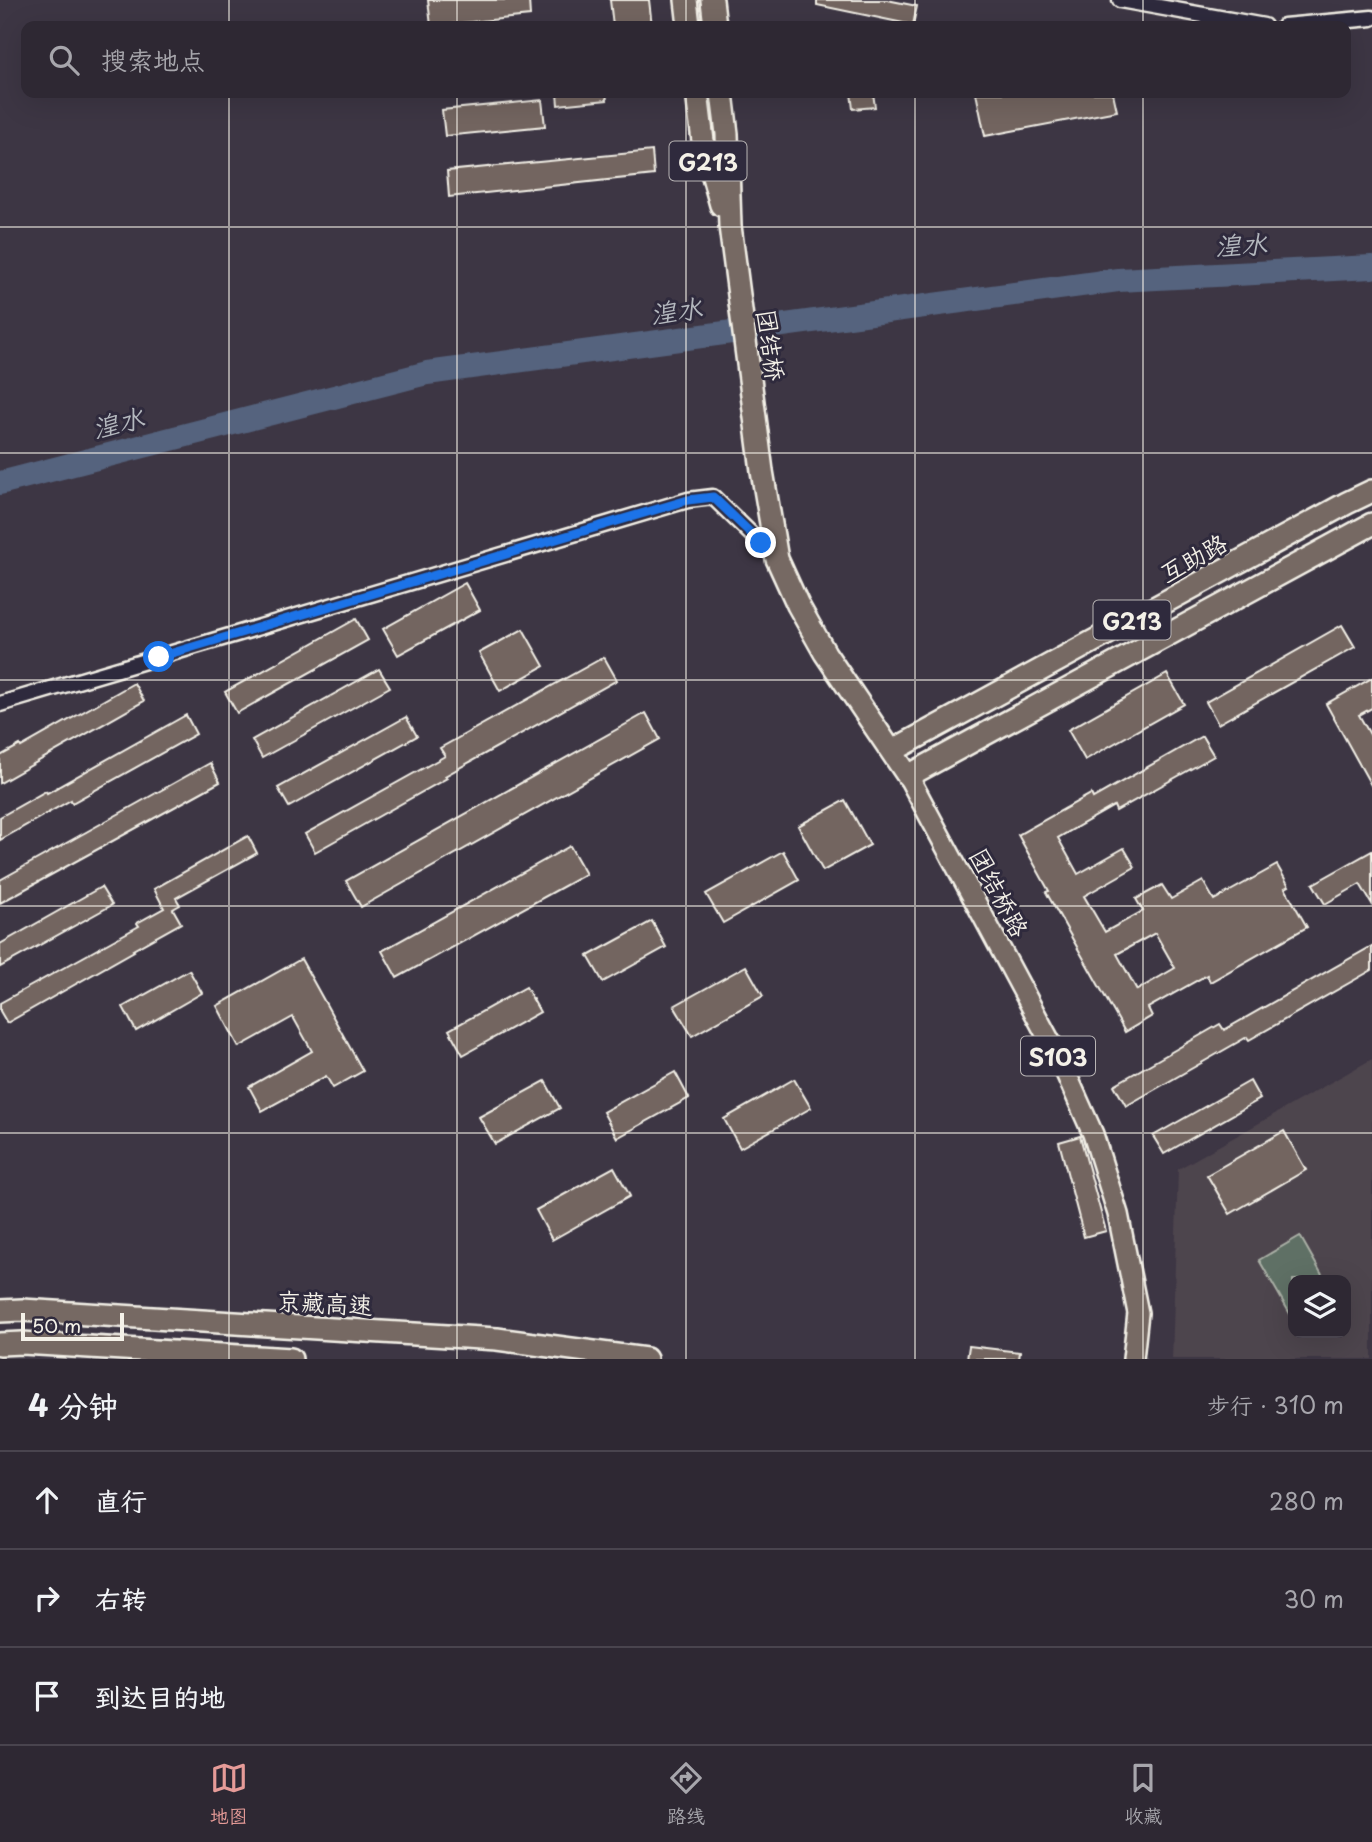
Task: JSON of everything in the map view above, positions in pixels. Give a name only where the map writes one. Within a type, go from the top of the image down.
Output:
[{"type":"highway","points":[[686,0],[689,21]]},
{"type":"highway","points":[[712,0],[714,21]]},
{"type":"highway","name":"G213","points":[[698,98],[703,141],[719,201],[730,226]]},
{"type":"highway","name":"G213","points":[[723,98],[727,134],[730,226]]},
{"type":"highway","name":"团结桥","points":[[730,226],[762,471]]},
{"type":"highway","name":"团结桥路","points":[[762,471],[777,559],[798,605],[825,653],[908,776]]},
{"type":"highway","name":"互助路","points":[[892,751],[1372,491]]},
{"type":"highway","name":"G213","points":[[908,776],[1372,524]]},
{"type":"highway","name":"京藏高速","points":[[0,1311],[22,1310],[497,1339],[646,1359]]},
{"type":"highway","points":[[0,1343],[292,1359]]},
{"type":"main road","name":"团结桥路","points":[[908,776],[1061,1062],[1093,1134],[1118,1214],[1138,1313],[1133,1359]]},
{"type":"street","points":[[1119,0],[1236,21]]},
{"type":"street","points":[[1339,21],[1372,18]]},
{"type":"street","points":[[0,704],[688,500],[713,497],[777,559]]},
{"type":"shaded area","points":[[1372,1059],[1372,1359],[1172,1359],[1178,1169]]},
{"type":"green space","points":[[1300,1236],[1322,1275],[1288,1275],[1288,1310],[1259,1260]]},
{"type":"building","points":[[428,0],[529,0],[530,16],[480,21],[430,21]]},
{"type":"building","points":[[610,0],[649,0],[651,21],[612,21]]},
{"type":"building","points":[[817,0],[887,0],[917,6],[914,21],[894,21],[817,5]]},
{"type":"building","points":[[557,98],[607,100],[558,105]]},
{"type":"building","points":[[852,98],[874,98],[875,107],[853,109]]},
{"type":"building","points":[[977,98],[1114,98],[1117,111],[985,136]]},
{"type":"building","points":[[542,100],[545,126],[445,136],[442,110]]},
{"type":"building","points":[[652,151],[654,175],[449,197],[447,171]]},
{"type":"building","points":[[465,583],[480,610],[398,655],[383,629]]},
{"type":"building","points":[[356,619],[368,640],[237,713],[225,692]]},
{"type":"building","points":[[1342,625],[1355,647],[1218,724],[1206,702]]},
{"type":"building","points":[[523,629],[544,666],[500,691],[479,653]]},
{"type":"building","points":[[604,657],[617,680],[315,852],[305,834],[445,756],[440,748]]},
{"type":"building","points":[[379,669],[390,687],[262,758],[252,740]]},
{"type":"building","points":[[1167,674],[1184,704],[1085,760],[1068,730]]},
{"type":"building","points":[[1372,678],[1372,708],[1359,715],[1372,738],[1372,787],[1326,704]]},
{"type":"building","points":[[134,683],[144,701],[0,783],[0,756],[20,745],[21,747]]},
{"type":"building","points":[[646,713],[660,739],[361,907],[346,881]]},
{"type":"building","points":[[186,715],[196,734],[0,840],[0,817]]},
{"type":"building","points":[[406,717],[417,736],[289,807],[278,788]]},
{"type":"building","points":[[1202,736],[1214,756],[1116,811],[1114,806],[1058,838],[1078,874],[1124,848],[1135,867],[1084,896],[1105,932],[1143,911],[1136,899],[1162,885],[1171,899],[1203,881],[1214,900],[1277,865],[1289,886],[1285,888],[1307,927],[1210,982],[1207,975],[1148,1008],[1152,1016],[1125,1032],[1046,892],[1049,891],[1018,835],[1091,794],[1093,798]],"holes":[[[1155,933],[1175,968],[1137,990],[1117,954]]]},
{"type":"building","points":[[210,763],[220,782],[0,903],[0,880]]},
{"type":"building","points":[[845,800],[870,845],[823,871],[798,826]]},
{"type":"building","points":[[248,836],[257,853],[176,898],[180,905],[173,909],[181,923],[7,1023],[0,1011],[0,1003],[139,926],[137,923],[164,908],[154,889]]},
{"type":"building","points":[[570,846],[586,874],[397,978],[382,951]]},
{"type":"building","points":[[783,851],[799,880],[723,923],[706,894]]},
{"type":"building","points":[[1372,851],[1372,904],[1360,884],[1325,904],[1313,884]]},
{"type":"building","points":[[101,887],[112,905],[0,967],[0,944]]},
{"type":"building","points":[[652,921],[666,947],[603,982],[588,956]]},
{"type":"building","points":[[1372,946],[1372,970],[1126,1106],[1114,1085],[1220,1024],[1224,1030]]},
{"type":"building","points":[[301,959],[363,1071],[333,1088],[326,1076],[262,1111],[249,1087],[312,1051],[293,1017],[239,1047],[217,1006]]},
{"type":"building","points":[[746,966],[763,996],[692,1036],[674,1006]]},
{"type":"building","points":[[189,970],[202,993],[136,1031],[123,1007]]},
{"type":"building","points":[[526,987],[540,1012],[463,1055],[449,1030]]},
{"type":"building","points":[[675,1072],[689,1098],[617,1138],[603,1112]]},
{"type":"building","points":[[794,1079],[811,1108],[740,1148],[724,1119]]},
{"type":"building","points":[[545,1081],[560,1108],[495,1144],[479,1117]]},
{"type":"building","points":[[1250,1081],[1260,1099],[1164,1154],[1153,1136]]},
{"type":"building","points":[[1284,1131],[1306,1170],[1230,1214],[1207,1175]]},
{"type":"building","points":[[1080,1136],[1106,1231],[1084,1237],[1059,1142]]},
{"type":"building","points":[[614,1167],[630,1196],[552,1240],[536,1210]]},
{"type":"building","points":[[969,1346],[1020,1352],[1019,1359],[967,1359]]},
{"type":"waterway","name":"湟水","points":[[0,483],[427,373],[1118,280],[1372,267]]},
{"type":"route","points":[[159,657],[688,500],[713,497],[761,543]]}]
